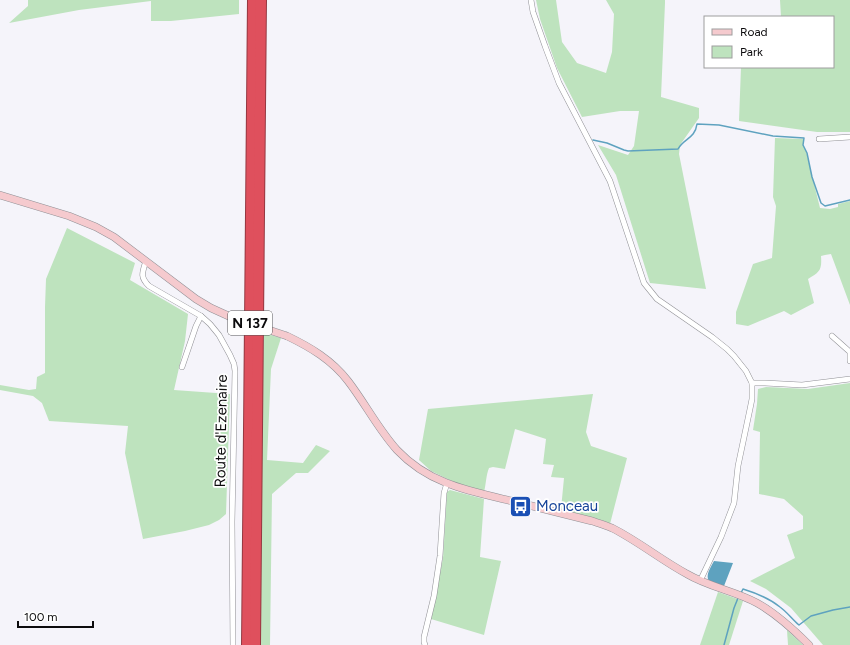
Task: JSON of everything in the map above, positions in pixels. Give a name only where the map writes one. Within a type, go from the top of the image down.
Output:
[{"type":"highway","name":"N 137","points":[[247,645],[253,0]]},
{"type":"highway","name":"N 137","points":[[255,645],[261,0]]},
{"type":"street","points":[[531,0],[533,12],[559,83],[610,181],[644,283],[656,299],[727,349],[746,372],[752,383],[752,399],[738,466],[734,503],[721,537],[700,581]]},
{"type":"street","points":[[819,139],[850,137]]},
{"type":"street","points":[[0,196],[71,216],[96,226],[114,237],[196,299],[211,308],[305,344],[337,369],[348,381],[397,450],[424,472],[447,484],[472,492],[592,520],[610,527],[686,574],[700,581],[756,602],[770,610],[809,645]]},
{"type":"street","name":"Route d'Ezenaire","points":[[146,261],[142,275],[143,280],[149,286],[201,316],[210,324],[219,335],[234,364],[232,522],[234,645]]},
{"type":"street","points":[[182,367],[201,316]]},
{"type":"street","points":[[832,336],[850,353],[850,362]]},
{"type":"street","points":[[752,383],[802,385],[850,379]]},
{"type":"street","points":[[425,645],[424,636],[434,596],[440,556],[444,493],[447,484]]},
{"type":"green space","points":[[28,0],[239,0],[239,14],[171,21],[151,21],[151,1],[79,10],[9,23],[28,6]]},
{"type":"green space","points":[[536,0],[556,0],[562,42],[577,63],[606,73],[612,52],[614,14],[606,0],[665,0],[661,97],[699,108],[699,118],[680,145],[679,154],[706,289],[650,283],[616,175],[598,145],[628,155],[634,146],[639,111],[620,111],[582,117],[557,68],[540,19]]},
{"type":"green space","points":[[780,0],[850,0],[850,132],[817,132],[739,121],[741,68],[834,68],[834,16],[781,16]]},
{"type":"green space","points":[[775,138],[803,139],[803,145],[806,151],[820,208],[830,209],[838,207],[838,204],[850,201],[850,305],[831,254],[825,255],[821,256],[821,265],[819,270],[808,279],[814,303],[791,315],[784,311],[748,326],[736,324],[736,312],[753,264],[772,258],[776,206],[773,197]]},
{"type":"green space","points":[[67,228],[135,263],[130,280],[188,314],[185,341],[174,390],[230,394],[226,514],[219,520],[209,525],[143,539],[125,453],[128,426],[49,421],[42,403],[33,396],[0,390],[0,385],[29,390],[36,389],[37,377],[45,373],[46,279]]},
{"type":"green space","points":[[264,333],[281,338],[271,369],[267,460],[303,463],[316,445],[330,451],[308,473],[296,473],[272,494],[270,645],[259,645],[261,406]]},
{"type":"green space","points":[[850,383],[850,645],[823,645],[791,608],[766,589],[750,581],[795,558],[787,535],[803,529],[803,516],[784,499],[759,494],[760,432],[753,430],[758,389],[766,387],[808,389]]},
{"type":"green space","points":[[593,394],[586,432],[591,446],[627,458],[610,524],[561,509],[564,478],[551,477],[554,465],[543,464],[546,439],[515,429],[505,469],[493,467],[489,468],[484,492],[460,485],[431,471],[419,460],[428,409]]},
{"type":"green space","points":[[450,490],[484,499],[480,557],[501,561],[484,635],[431,619],[443,558],[447,492]]},
{"type":"green space","points":[[718,592],[743,601],[729,645],[700,645]]},
{"type":"green space","points":[[787,630],[803,645],[788,645]]},
{"type":"water","points":[[714,561],[733,563],[724,586],[709,581],[708,579],[709,571]]},
{"type":"waterway","points":[[593,140],[607,143],[628,151],[678,149],[680,145],[692,136],[697,124],[719,125],[773,136],[804,138],[803,145],[807,153],[812,177],[821,203],[825,206],[850,200]]},
{"type":"waterway","points":[[741,593],[743,589],[758,594],[783,609],[799,625],[811,616],[850,607]]},
{"type":"waterway","points":[[724,645],[738,598]]},
{"type":"place","name":"Monceau","points":[[521,506]]}]
